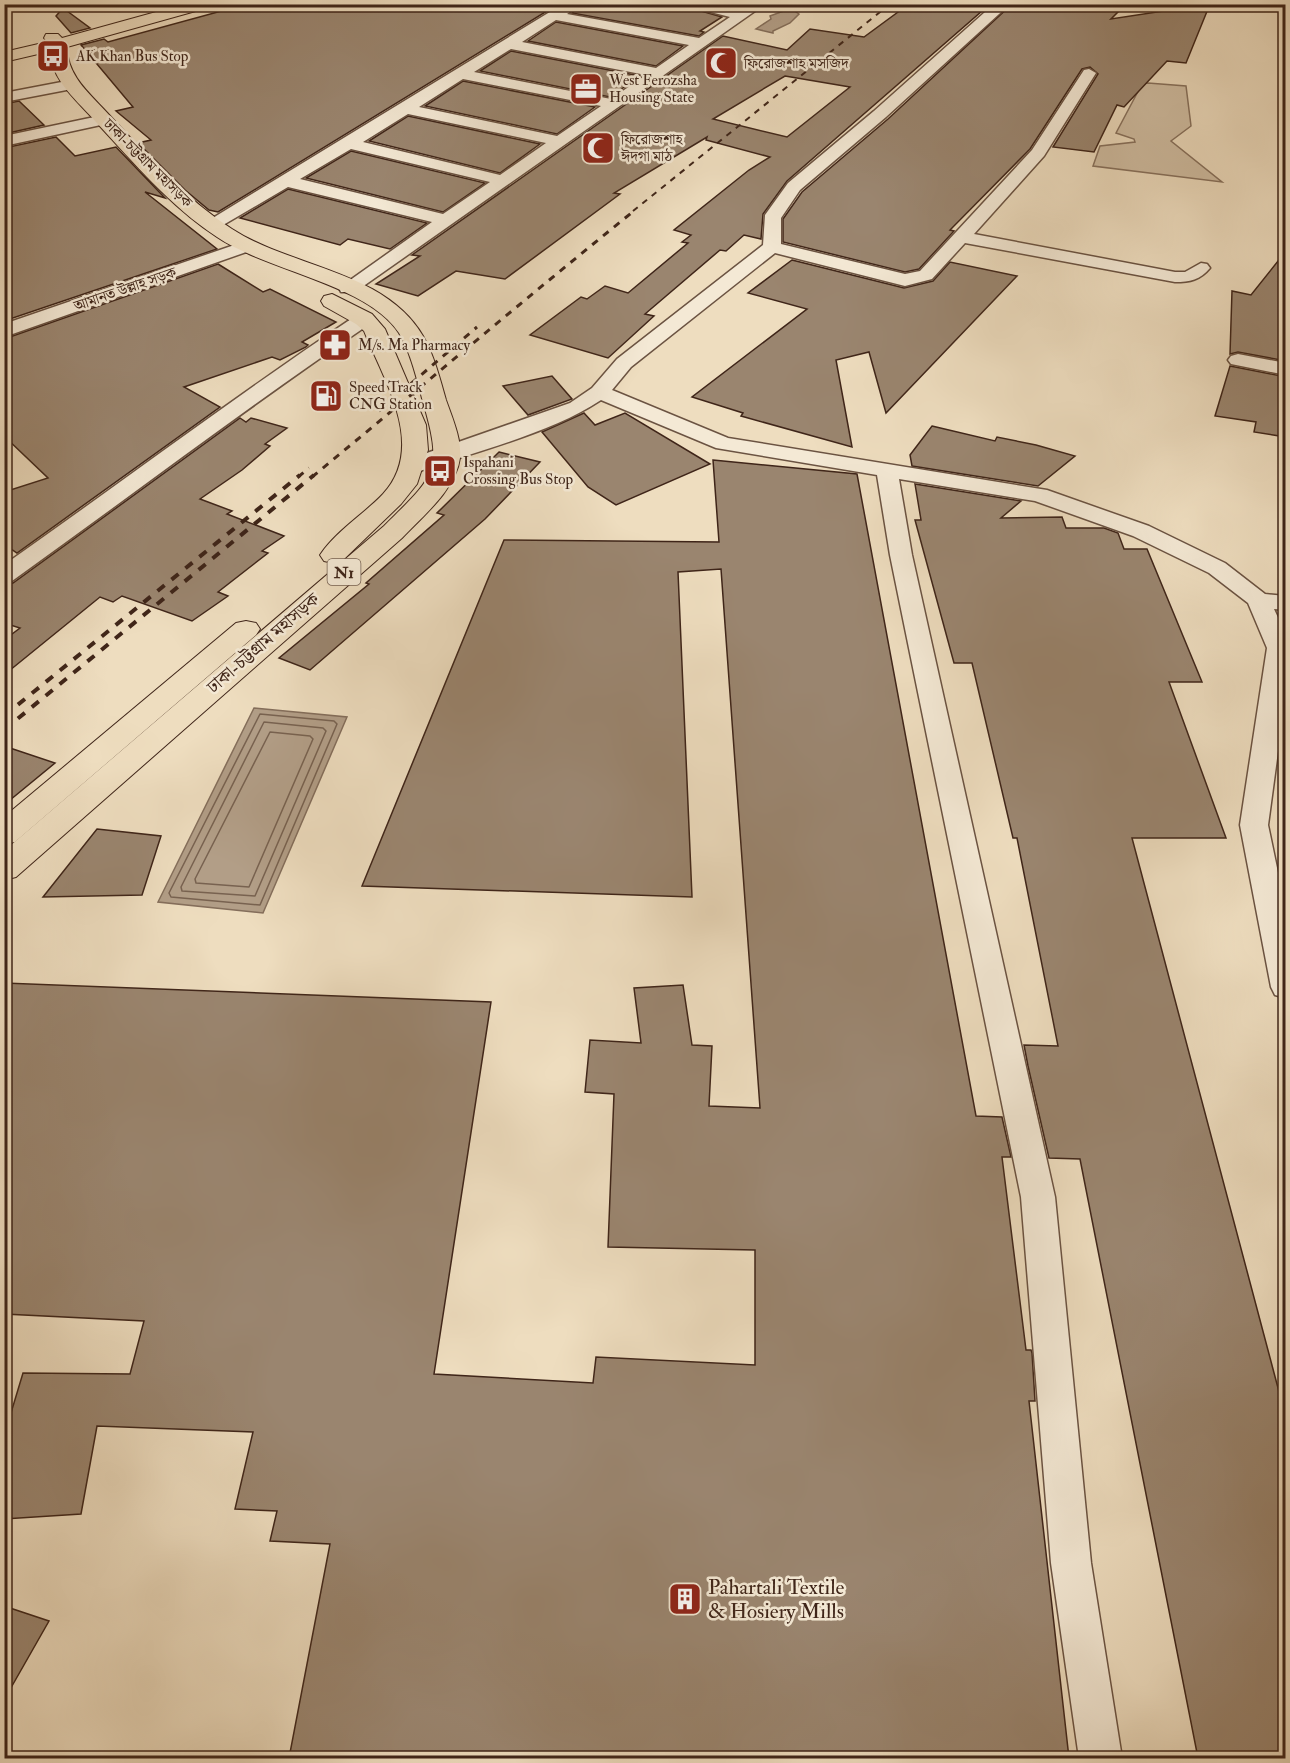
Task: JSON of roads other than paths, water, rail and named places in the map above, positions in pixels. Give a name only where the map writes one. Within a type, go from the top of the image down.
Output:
[{"type":"highway","points":[[4,57],[174,4]]},
{"type":"highway","points":[[4,47],[56,41],[204,4]]},
{"type":"highway","name":"ঢাকা-চট্টগ্রাম মহাসড়ক","points":[[4,869],[393,532],[428,496],[448,456],[437,408],[414,342],[387,308],[348,288],[257,250],[212,224],[176,194],[72,85],[59,60],[56,41]]},
{"type":"highway","name":"ঢাকা-চট্টগ্রাম মহাসড়ক","points":[[4,834],[310,576],[392,499],[408,479],[416,450],[414,425],[374,329],[364,319],[281,269],[257,250]]},
{"type":"street","points":[[212,224],[349,144],[573,4]]},
{"type":"street","points":[[686,4],[743,15]]},
{"type":"street","points":[[348,288],[758,4]]},
{"type":"street","points":[[772,247],[772,221],[782,202],[817,164],[879,116],[921,74],[1003,4]]},
{"type":"street","points":[[555,16],[700,44]]},
{"type":"street","points":[[508,44],[659,73]]},
{"type":"street","points":[[772,247],[906,280],[926,275],[1038,153],[1089,73]]},
{"type":"street","points":[[459,74],[614,104]]},
{"type":"street","points":[[4,98],[72,85]]},
{"type":"street","points":[[404,108],[558,141]]},
{"type":"street","points":[[4,141],[104,120]]},
{"type":"street","points":[[349,144],[501,180]]},
{"type":"street","points":[[286,182],[444,220]]},
{"type":"street","points":[[963,237],[1175,277],[1189,277],[1201,268]]},
{"type":"street","points":[[412,466],[448,456],[577,407],[599,392],[624,363],[772,247]]},
{"type":"street","name":"আমানত উল্লাহ সড়ক","points":[[4,331],[257,250]]},
{"type":"street","points":[[8,571],[213,427],[257,391],[364,319]]},
{"type":"street","points":[[1238,360],[1286,369]]},
{"type":"street","points":[[599,392],[723,444],[1039,495],[1141,531],[1217,567],[1258,600],[1279,648],[1254,825],[1286,987]]},
{"type":"street","points":[[887,471],[901,555],[1038,1197],[1071,1563],[1101,1758]]},
{"type":"street","points":[[1258,600],[1286,603]]},
{"type":"water","points":[[789,9],[798,10],[796,12],[799,14],[790,23],[773,33],[756,29],[771,19],[770,16]]},
{"type":"water","points":[[254,708],[347,717],[263,913],[158,902]]},
{"type":"railway","points":[[633,211],[890,4]]},
{"type":"railway","points":[[312,477],[635,210]]},
{"type":"railway","points":[[379,411],[477,327]]},
{"type":"railway","points":[[298,477],[309,468]]},
{"type":"railway","points":[[4,716],[300,475]]},
{"type":"railway","points":[[4,730],[314,475]]},
{"type":"place","name":"AK Khan Bus Stop","points":[[53,56]]},
{"type":"place","name":"ফিরোজশাহ মসজিদ","points":[[721,63]]},
{"type":"place","name":"West Ferozsha Housing State","points":[[586,89]]},
{"type":"place","name":"ফিরোজশাহ ঈদগা মাঠ","points":[[598,148]]},
{"type":"place","name":"M/s. Ma Pharmacy","points":[[335,345]]},
{"type":"place","name":"Speed Track CNG Station","points":[[326,396]]},
{"type":"place","name":"Ispahani Crossing Bus Stop","points":[[440,471]]},
{"type":"place","name":"Pahartali Textile & Hosiery Mills","points":[[685,1599]]}]
